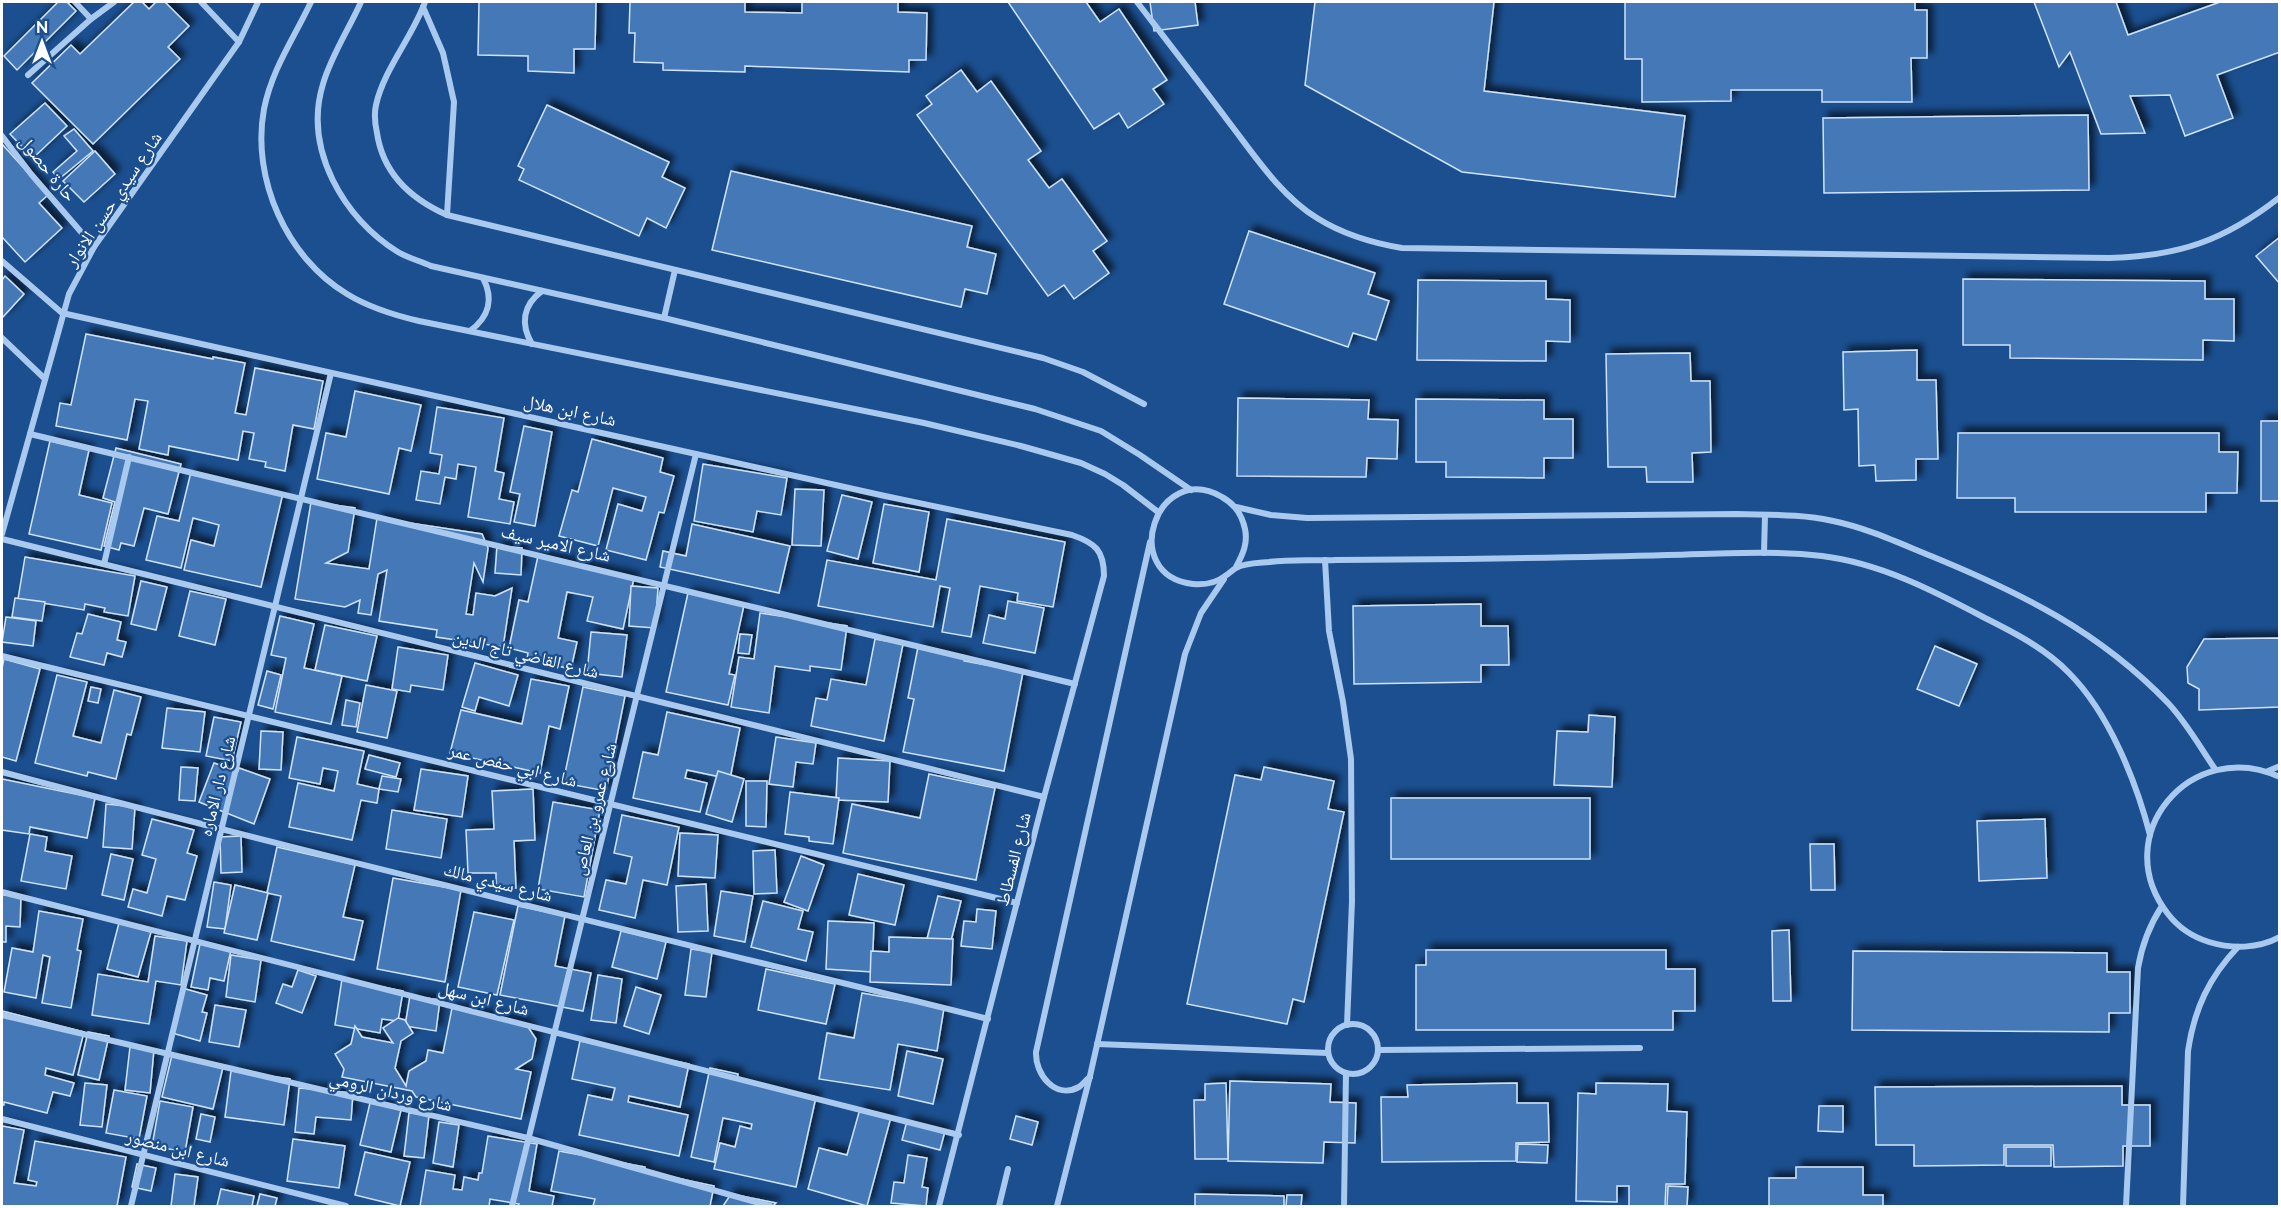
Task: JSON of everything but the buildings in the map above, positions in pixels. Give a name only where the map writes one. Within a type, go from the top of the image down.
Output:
[{"type":"street","points":[[75,2],[92,19]]},
{"type":"street","points":[[28,75],[114,2]]},
{"type":"street","points":[[201,2],[239,42]]},
{"type":"street","name":"شارع سيدي حسن الانوار","points":[[2,534],[3,520],[30,434],[69,294],[94,247],[239,42],[258,2]]},
{"type":"street","points":[[311,2],[279,61],[270,86],[264,111],[263,164],[268,189],[290,238],[306,258],[345,293],[369,306],[393,315],[924,423],[1021,446],[1081,463],[1105,474],[1158,512]]},
{"type":"street","points":[[361,2],[322,85],[318,110],[320,135],[332,180],[353,214],[400,254],[431,266],[664,318],[965,390],[1071,420],[1101,431],[1122,443],[1191,490],[1216,493],[1236,507],[1271,515],[1307,518],[1765,515],[1832,520],[1859,528],[1996,583],[2074,625],[2141,677],[2170,705],[2215,769]]},
{"type":"street","points":[[1137,2],[1267,172],[1292,199],[1316,218],[1372,243],[1402,248],[2144,257],[2178,251],[2211,240],[2242,224],[2280,197]]},
{"type":"street","points":[[424,4],[443,53],[454,102],[447,215]]},
{"type":"street","points":[[424,4],[383,86],[376,106],[375,123],[383,158],[392,174],[416,198],[447,215],[1043,358],[1083,372],[1144,404]]},
{"type":"street","name":"حارة حصول","points":[[2,136],[94,247]]},
{"type":"street","points":[[2,261],[62,313]]},
{"type":"street","points":[[664,318],[675,270]]},
{"type":"street","points":[[470,331],[484,317],[489,307],[490,297],[483,278]]},
{"type":"street","points":[[532,344],[524,325],[525,315],[534,297],[542,291]]},
{"type":"street","name":"شارع ابن هلال","points":[[62,313],[885,496],[1072,535]]},
{"type":"street","points":[[2,338],[45,379]]},
{"type":"street","name":"شارع دار الاماره","points":[[131,1206],[332,373]]},
{"type":"street","name":"شارع الامير سيف","points":[[30,434],[1075,684]]},
{"type":"street","name":"شارع عمرو بن العاص","points":[[512,1206],[696,454]]},
{"type":"street","points":[[104,564],[129,457]]},
{"type":"street","points":[[1090,1076],[1078,1087],[1069,1089],[1049,1084],[1041,1077],[1037,1068],[1036,1052],[1153,524],[1158,512],[1167,502],[1191,490]]},
{"type":"street","points":[[1057,1206],[1090,1076],[1185,654],[1201,613],[1244,553],[1246,537],[1244,521],[1236,507]]},
{"type":"street","points":[[1764,553],[1765,515]]},
{"type":"street","name":"شارع الفسطاط","points":[[939,1206],[1044,797],[1104,576],[1104,562],[1097,549],[1086,540],[1072,535]]},
{"type":"street","points":[[1151,537],[1158,562],[1177,580],[1202,585],[1227,576]]},
{"type":"street","name":"شارع القاضي تاج الدين","points":[[2,539],[1044,797]]},
{"type":"street","points":[[1236,567],[1282,561],[1764,553],[1826,556],[1898,576],[1945,597],[2036,646],[2069,673],[2104,720],[2142,804],[2150,835]]},
{"type":"street","points":[[1325,561],[1329,631],[1343,702],[1350,759],[1352,901],[1347,1025]]},
{"type":"street","name":"شارع ابي حفص عمر","points":[[2,656],[1017,903]]},
{"type":"street","points":[[2268,771],[2280,766]]},
{"type":"street","points":[[2280,777],[2268,771],[2242,767],[2215,769],[2197,776],[2181,786],[2167,800],[2150,835],[2147,853],[2148,871],[2153,889],[2162,906],[2173,920],[2195,936],[2220,946],[2238,947],[2256,945],[2280,937]]},
{"type":"street","name":"شارع سيدي مالك","points":[[2,772],[221,830],[988,1019]]},
{"type":"street","name":"شارع ابن سهل","points":[[2,892],[195,939],[959,1135]]},
{"type":"street","points":[[2126,1206],[2138,968],[2142,944],[2150,924],[2162,906]]},
{"type":"street","points":[[2183,1206],[2188,1051],[2191,1029],[2208,984],[2238,947]]},
{"type":"street","name":"شارع وردان الرومي","points":[[2,1016],[528,1138],[770,1206]]},
{"type":"street","points":[[1356,1024],[1372,1033],[1377,1041],[1378,1050],[1377,1059],[1364,1072],[1346,1073],[1337,1069],[1331,1062],[1328,1044],[1338,1029],[1356,1024]]},
{"type":"street","points":[[1097,1044],[1328,1053]]},
{"type":"street","points":[[1378,1050],[1640,1048]]},
{"type":"street","points":[[1344,1206],[1346,1073]]},
{"type":"street","name":"شارع ابن منصور","points":[[2,1119],[346,1206]]},
{"type":"street","points":[[999,1206],[1008,1169]]}]
